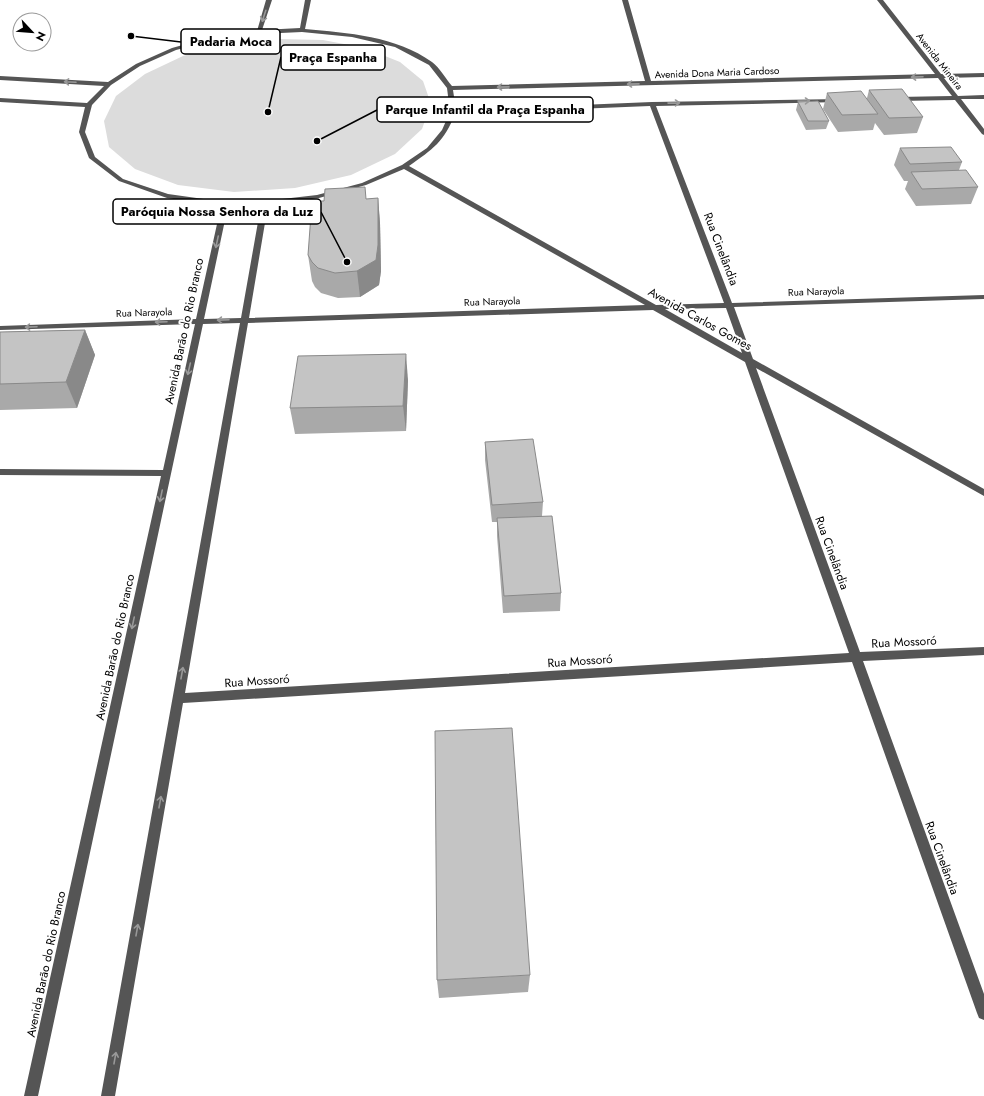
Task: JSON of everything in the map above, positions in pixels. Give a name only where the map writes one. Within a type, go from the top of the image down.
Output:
[{"type":"street","points":[[259,32],[269,0]]},
{"type":"street","points":[[302,30],[308,0]]},
{"type":"street","points":[[625,0],[649,84]]},
{"type":"street","name":"Avenida Mineira","points":[[880,0],[941,76],[984,133]]},
{"type":"street","points":[[302,30],[352,35],[397,46],[430,64],[450,88],[453,112],[445,130],[433,144],[404,166],[364,184],[317,197],[265,203],[224,204],[166,196],[121,180],[92,158],[82,132],[89,105],[109,84],[138,64],[174,49],[215,38],[259,32],[302,30]]},
{"type":"street","name":"Avenida Dona Maria Cardoso","points":[[450,88],[984,75]]},
{"type":"street","points":[[0,78],[109,84]]},
{"type":"street","points":[[887,99],[984,97]]},
{"type":"street","points":[[0,100],[89,105]]},
{"type":"street","points":[[453,112],[652,104],[848,100]]},
{"type":"street","name":"Rua Cinelândia","points":[[652,104],[729,305],[984,1013]]},
{"type":"street","name":"Avenida Carlos Gomes","points":[[404,166],[984,493]]},
{"type":"street","points":[[108,1096],[246,320],[265,203]]},
{"type":"street","name":"Avenida Barão do Rio Branco","points":[[31,1096],[200,321],[224,204]]},
{"type":"street","name":"Rua Narayola","points":[[0,328],[984,297]]},
{"type":"street","points":[[0,472],[166,473]]},
{"type":"street","name":"Rua Mossoró","points":[[178,698],[856,657],[984,651]]},
{"type":"shaded area","points":[[276,39],[323,40],[365,48],[400,62],[423,81],[431,104],[422,129],[395,154],[351,175],[295,188],[234,192],[178,185],[135,169],[109,147],[104,121],[116,96],[145,74],[183,56],[228,44]]},
{"type":"building","points":[[902,89],[923,117],[889,118],[869,90]]},
{"type":"building","points":[[861,91],[878,114],[842,115],[827,93]]},
{"type":"building","points":[[818,101],[829,121],[808,121],[798,102]]},
{"type":"building","points":[[951,147],[962,162],[910,164],[900,148]]},
{"type":"building","points":[[966,170],[978,187],[922,189],[911,172]]},
{"type":"building","points":[[365,187],[366,199],[378,198],[378,245],[376,260],[357,271],[335,273],[318,268],[308,255],[312,201],[324,201],[325,189]]},
{"type":"building","points":[[85,330],[66,382],[0,384],[0,332]]},
{"type":"building","points":[[406,354],[403,406],[290,408],[298,356]]},
{"type":"building","points":[[533,439],[543,502],[492,505],[485,442]]},
{"type":"building","points":[[552,516],[561,593],[504,596],[497,518]]},
{"type":"building","points":[[512,728],[530,975],[437,980],[435,731]]},
{"type":"place","name":"Padaria Moca","points":[[131,36]]},
{"type":"place","name":"Praça Espanha","points":[[268,112]]},
{"type":"place","name":"Parque Infantil da Praça Espanha","points":[[317,141]]},
{"type":"place","name":"Paróquia Nossa Senhora da Luz","points":[[347,262]]}]
